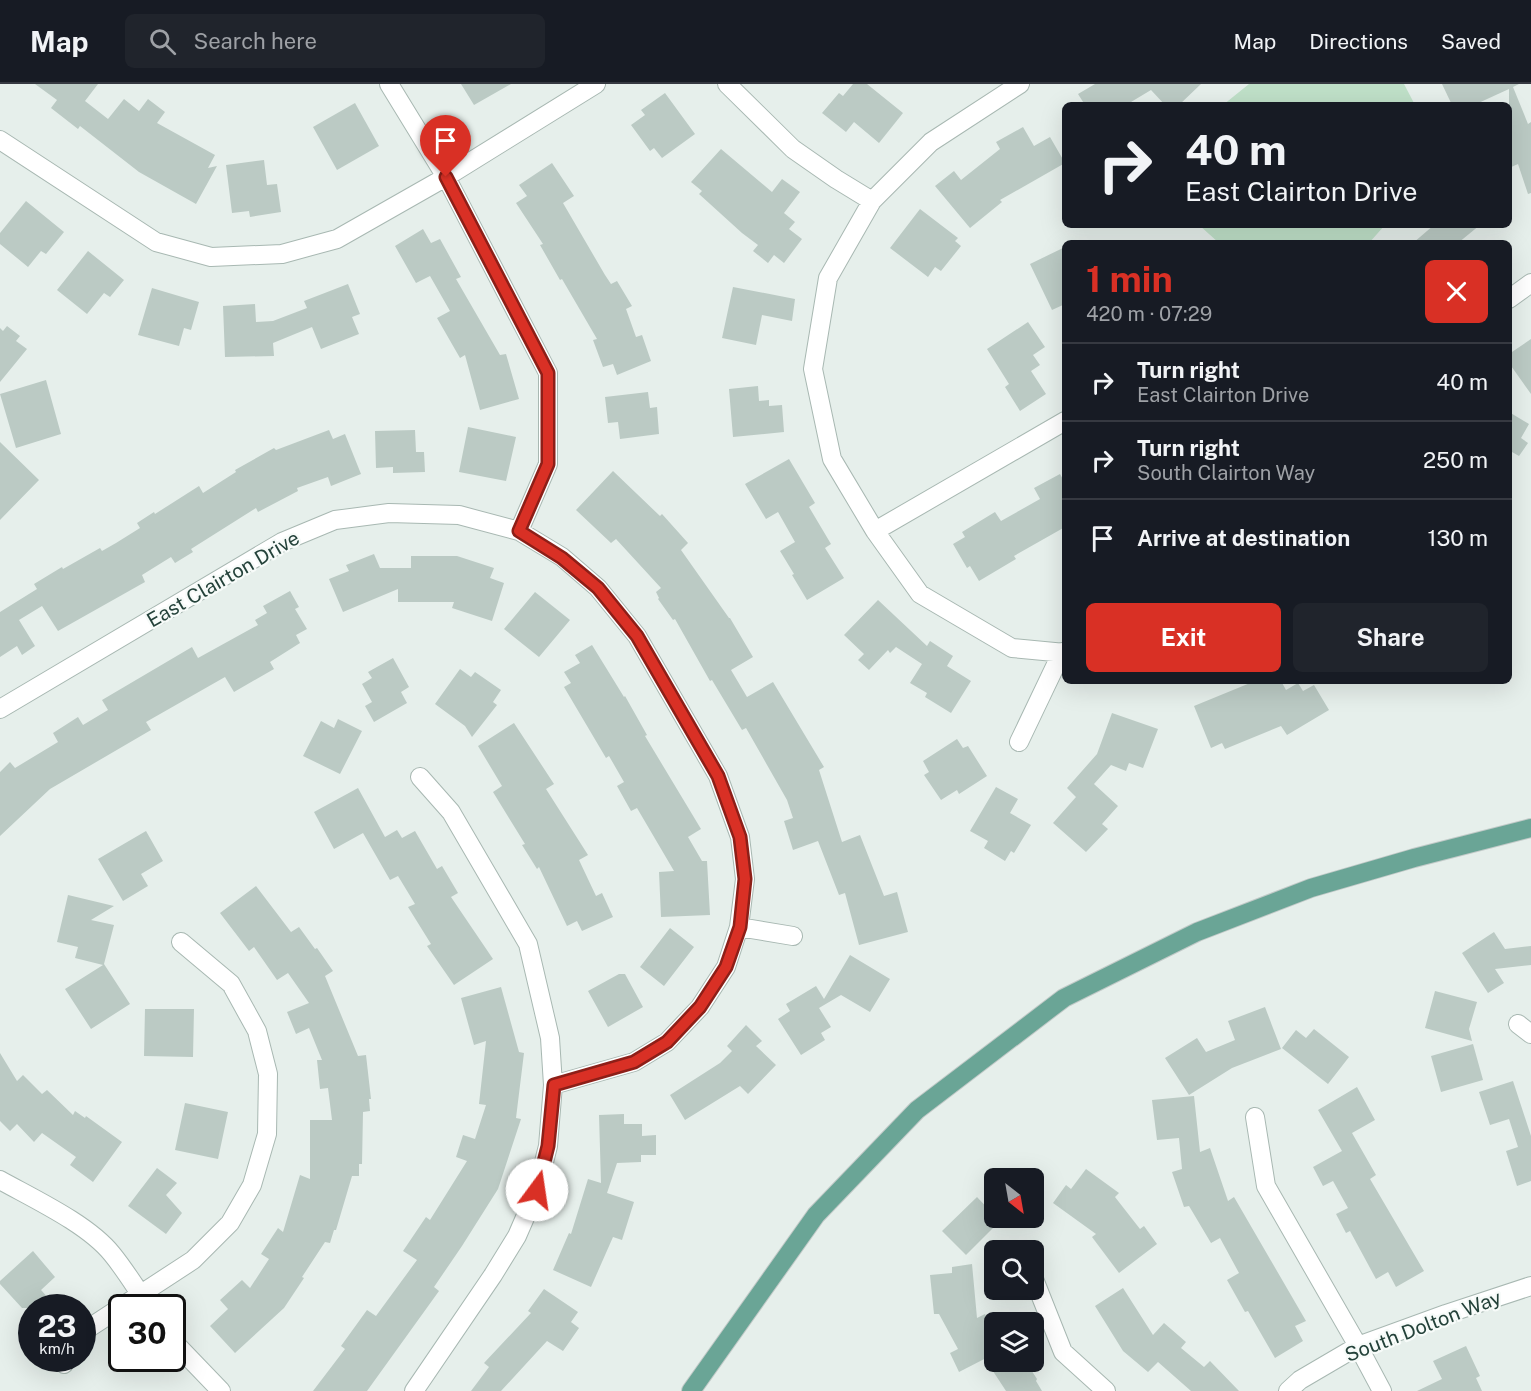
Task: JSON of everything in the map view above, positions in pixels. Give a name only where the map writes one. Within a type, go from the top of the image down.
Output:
[{"type":"main road","points":[[691,1391],[816,1215],[917,1110],[1064,998],[1197,932],[1311,888],[1414,858],[1531,828]]},
{"type":"street","points":[[389,84],[446,177],[548,373],[548,464],[519,531]]},
{"type":"street","points":[[0,140],[156,242],[211,257],[282,254],[337,239],[446,177],[596,84]]},
{"type":"street","points":[[727,84],[793,149],[872,201]]},
{"type":"street","points":[[1020,84],[931,142],[872,201],[828,278],[813,369],[832,459],[875,531],[920,594],[1012,648],[1062,653]]},
{"type":"street","points":[[1512,297],[1531,283]]},
{"type":"street","points":[[875,531],[1062,423]]},
{"type":"street","name":"East Clairton Drive","points":[[0,709],[282,542],[335,520],[389,513],[459,515],[519,531],[562,558],[598,588],[637,636],[718,776],[740,837],[745,879],[740,927],[726,967],[700,1007],[667,1042],[634,1062],[554,1085]]},
{"type":"street","points":[[1019,742],[1062,657]]},
{"type":"street","points":[[414,1391],[517,1236],[537,1190],[548,1146],[554,1085],[550,1038],[528,944],[451,812],[420,777]]},
{"type":"street","points":[[740,927],[793,936]]},
{"type":"street","points":[[153,1294],[193,1260],[230,1223],[252,1185],[267,1134],[268,1074],[257,1031],[231,984],[181,942]]},
{"type":"street","points":[[1255,1117],[1266,1186],[1382,1391]]},
{"type":"street","points":[[0,1180],[76,1223],[95,1237],[112,1253],[140,1294]]},
{"type":"street","name":"South Dolton Way","points":[[1288,1391],[1300,1380],[1358,1346],[1531,1286]]},
{"type":"street","points":[[1042,1300],[1063,1352],[1106,1391]]},
{"type":"street","points":[[186,1355],[221,1391]]},
{"type":"green space","points":[[1249,84],[1404,84],[1413,102],[1227,102]]},
{"type":"green space","points":[[1202,228],[1382,228],[1372,240],[1216,240]]},
{"type":"building","points":[[35,84],[98,84],[85,101],[108,119],[124,99],[139,111],[148,99],[165,112],[157,123],[215,155],[208,168],[217,166],[196,204],[139,172],[80,126],[78,129],[51,108],[57,100]]},
{"type":"building","points":[[461,84],[511,84],[474,105]]},
{"type":"building","points":[[853,84],[867,84],[903,113],[879,143],[854,122],[846,132],[822,113],[839,93],[843,96]]},
{"type":"building","points":[[1095,84],[1201,84],[1182,102],[1162,102],[1151,90],[1131,102],[1083,102],[1078,94]]},
{"type":"building","points":[[1442,84],[1519,84],[1513,87],[1528,124],[1531,122],[1531,193],[1528,194],[1518,164],[1512,167],[1512,102],[1509,102],[1509,89],[1481,102],[1451,102]]},
{"type":"building","points":[[665,93],[695,134],[662,158],[654,148],[650,151],[631,125],[645,115],[641,110]]},
{"type":"building","points":[[355,103],[379,146],[337,170],[313,127]]},
{"type":"building","points":[[1023,127],[1034,146],[1050,137],[1062,158],[1062,165],[1000,200],[1002,202],[970,228],[935,186],[954,171],[961,180],[1000,149],[996,142]]},
{"type":"building","points":[[721,149],[772,192],[782,179],[800,192],[784,213],[795,222],[789,229],[802,239],[784,263],[774,255],[768,263],[753,251],[758,245],[699,194],[702,191],[691,182]]},
{"type":"building","points":[[264,160],[267,185],[277,184],[281,212],[250,217],[249,211],[232,213],[226,165]]},
{"type":"building","points":[[552,163],[574,196],[563,203],[611,284],[617,281],[632,306],[626,309],[636,337],[642,335],[651,361],[617,375],[613,364],[603,367],[593,340],[597,339],[540,245],[543,244],[516,203],[527,196],[519,185]]},
{"type":"building","points":[[26,201],[64,232],[46,254],[41,251],[28,267],[0,244],[0,233]]},
{"type":"building","points":[[920,209],[958,238],[955,241],[961,246],[941,271],[935,267],[928,277],[890,248]]},
{"type":"building","points":[[1430,228],[1476,228],[1462,240],[1416,240]]},
{"type":"building","points":[[423,229],[431,243],[440,239],[461,277],[456,279],[500,355],[506,354],[519,399],[480,410],[465,355],[460,358],[437,318],[450,311],[430,276],[416,283],[395,246]]},
{"type":"building","points":[[1062,248],[1062,305],[1052,310],[1030,264]]},
{"type":"building","points":[[88,251],[124,280],[110,297],[104,293],[87,314],[57,290]]},
{"type":"building","points":[[348,284],[360,314],[352,317],[359,334],[321,349],[312,327],[273,343],[274,356],[225,357],[223,306],[255,304],[256,322],[273,321],[307,308],[304,301]]},
{"type":"building","points":[[733,287],[795,299],[792,321],[762,315],[756,345],[722,338]]},
{"type":"building","points":[[152,288],[199,302],[191,330],[184,328],[179,346],[138,335]]},
{"type":"building","points":[[1028,322],[1045,347],[1033,355],[1040,365],[1031,371],[1046,394],[1020,411],[1005,387],[1009,384],[987,349]]},
{"type":"building","points":[[7,326],[20,336],[16,341],[27,349],[0,382],[0,328],[3,331]]},
{"type":"building","points":[[1531,339],[1531,394],[1512,367],[1512,352]]},
{"type":"building","points":[[46,380],[61,434],[16,448],[0,394]]},
{"type":"building","points":[[758,386],[759,401],[769,400],[769,406],[782,405],[784,432],[733,437],[729,389]]},
{"type":"building","points":[[648,392],[650,408],[657,407],[659,434],[620,439],[618,422],[608,423],[605,397]]},
{"type":"building","points":[[1512,414],[1529,424],[1521,438],[1528,443],[1519,456],[1512,452]]},
{"type":"building","points":[[468,427],[516,437],[506,481],[459,472]]},
{"type":"building","points":[[329,430],[333,439],[345,434],[361,474],[331,486],[328,477],[297,488],[298,491],[258,512],[256,508],[191,549],[193,552],[175,563],[171,557],[142,575],[145,582],[58,631],[42,606],[19,620],[35,646],[22,655],[17,646],[0,657],[0,612],[37,589],[34,584],[100,548],[102,551],[116,543],[140,528],[137,523],[199,486],[203,493],[236,472],[235,470],[274,448],[276,450]]},
{"type":"building","points":[[415,430],[416,452],[424,452],[425,472],[393,473],[393,467],[376,468],[375,431]]},
{"type":"building","points":[[0,442],[39,480],[0,520]]},
{"type":"building","points":[[789,459],[815,503],[809,507],[831,544],[825,548],[844,578],[807,600],[780,551],[795,542],[778,512],[766,519],[745,484]]},
{"type":"building","points":[[613,471],[660,516],[662,514],[688,543],[681,550],[730,618],[753,657],[731,670],[747,697],[773,682],[824,767],[819,770],[842,842],[860,835],[884,896],[897,892],[908,932],[859,945],[845,893],[839,895],[818,841],[793,850],[784,821],[793,818],[787,800],[746,728],[742,730],[712,680],[710,681],[675,619],[673,620],[658,599],[656,592],[661,588],[616,539],[611,543],[576,510]]},
{"type":"building","points":[[1060,474],[1062,478],[1062,529],[1014,556],[1016,559],[979,581],[970,566],[967,568],[953,544],[965,537],[962,532],[995,512],[1001,521],[1040,499],[1034,488]]},
{"type":"building","points":[[374,554],[380,568],[411,568],[411,556],[457,556],[494,568],[490,578],[504,583],[492,621],[452,608],[454,602],[398,602],[398,589],[343,612],[329,579],[349,571],[346,565]]},
{"type":"building","points":[[290,591],[299,607],[295,609],[307,629],[296,635],[300,643],[270,662],[274,669],[234,692],[225,677],[146,722],[151,730],[50,789],[0,836],[0,772],[10,762],[15,768],[58,742],[53,733],[78,717],[83,725],[108,710],[102,700],[192,647],[198,658],[258,625],[255,620],[267,613],[263,606]]},
{"type":"building","points":[[535,592],[570,620],[539,657],[504,629]]},
{"type":"building","points":[[878,600],[927,646],[930,641],[953,656],[947,666],[971,681],[951,713],[925,697],[927,693],[910,683],[922,664],[896,647],[890,653],[888,650],[869,670],[858,660],[864,654],[844,635]]},
{"type":"building","points":[[592,645],[625,696],[647,735],[645,736],[701,829],[688,837],[702,861],[707,861],[710,915],[661,917],[659,872],[674,871],[637,808],[631,811],[617,786],[624,782],[609,756],[606,758],[564,687],[571,683],[564,672],[580,663],[575,655]]},
{"type":"building","points":[[393,658],[409,687],[401,692],[407,703],[374,722],[365,706],[372,702],[362,684],[372,678],[368,672]]},
{"type":"building","points":[[460,669],[471,677],[475,672],[501,690],[493,702],[497,705],[472,737],[465,726],[435,704]]},
{"type":"building","points":[[1248,684],[1283,684],[1286,690],[1299,684],[1303,691],[1314,685],[1329,710],[1287,735],[1281,726],[1225,749],[1222,743],[1211,748],[1194,706]]},
{"type":"building","points":[[1112,713],[1158,729],[1143,768],[1129,763],[1126,771],[1111,765],[1094,784],[1118,806],[1102,824],[1108,829],[1086,852],[1053,823],[1076,797],[1067,788],[1097,754]]},
{"type":"building","points":[[338,719],[362,731],[340,774],[303,756],[321,721],[334,728]]},
{"type":"building","points":[[514,723],[554,784],[546,789],[588,855],[579,860],[596,896],[602,893],[613,917],[582,931],[577,921],[567,926],[539,867],[537,869],[522,845],[525,844],[493,792],[502,786],[478,746]]},
{"type":"building","points":[[957,739],[963,748],[968,746],[987,776],[959,794],[957,790],[941,800],[924,775],[929,772],[923,761]]},
{"type":"building","points":[[996,787],[1018,799],[1010,813],[1031,825],[1014,853],[1011,851],[1005,861],[984,848],[988,841],[970,831]]},
{"type":"building","points":[[358,788],[385,837],[397,830],[402,838],[415,831],[437,869],[442,866],[458,893],[451,897],[493,959],[454,985],[427,946],[431,944],[408,907],[415,904],[398,876],[390,880],[363,833],[334,849],[314,812]]},
{"type":"building","points":[[146,831],[163,861],[141,874],[148,886],[123,901],[98,859]]},
{"type":"building","points":[[256,886],[291,932],[299,927],[333,971],[325,976],[358,1056],[366,1055],[371,1099],[369,1099],[370,1111],[363,1112],[362,1164],[359,1164],[359,1176],[352,1176],[330,1243],[325,1242],[284,1308],[235,1353],[210,1326],[228,1309],[220,1300],[242,1280],[250,1288],[269,1259],[261,1254],[278,1228],[283,1232],[300,1175],[310,1179],[310,1120],[332,1120],[328,1088],[320,1089],[317,1060],[322,1060],[309,1028],[296,1034],[287,1012],[309,1003],[288,973],[277,980],[254,947],[249,951],[220,913]]},
{"type":"building","points":[[68,895],[114,906],[91,920],[114,925],[104,964],[130,1004],[91,1029],[65,989],[103,965],[75,958],[78,947],[57,942]]},
{"type":"building","points":[[670,928],[694,947],[664,986],[640,967]]},
{"type":"building","points":[[1494,932],[1505,949],[1531,946],[1531,965],[1495,969],[1504,983],[1488,993],[1462,953]]},
{"type":"building","points":[[850,955],[890,979],[870,1012],[841,995],[819,1008],[831,1027],[821,1033],[825,1040],[801,1055],[778,1019],[790,1011],[786,1004],[816,986],[824,999]]},
{"type":"building","points":[[619,974],[625,974],[643,1007],[608,1027],[588,991]]},
{"type":"building","points":[[501,987],[519,1052],[524,1053],[516,1118],[521,1119],[498,1189],[434,1287],[439,1291],[367,1391],[313,1391],[345,1349],[341,1346],[367,1310],[376,1316],[417,1260],[403,1251],[426,1217],[430,1220],[467,1161],[456,1157],[463,1135],[475,1139],[486,1105],[479,1104],[486,1041],[474,1045],[461,998]]},
{"type":"building","points":[[1435,991],[1477,1002],[1469,1029],[1472,1041],[1425,1028]]},
{"type":"building","points":[[1265,1007],[1281,1049],[1232,1068],[1189,1095],[1165,1058],[1197,1038],[1206,1052],[1235,1040],[1228,1021]]},
{"type":"building","points":[[145,1009],[194,1009],[193,1057],[144,1056]]},
{"type":"building","points":[[746,1025],[762,1041],[756,1046],[776,1065],[748,1094],[740,1086],[685,1120],[670,1095],[720,1063],[732,1051],[727,1046]]},
{"type":"building","points":[[1314,1029],[1349,1057],[1328,1084],[1282,1048],[1296,1030],[1306,1038]]},
{"type":"building","points":[[1473,1044],[1483,1080],[1441,1092],[1431,1056]]},
{"type":"building","points":[[0,1053],[17,1081],[23,1075],[42,1094],[47,1090],[73,1115],[75,1111],[85,1118],[86,1116],[122,1142],[93,1182],[70,1165],[76,1157],[42,1133],[34,1142],[17,1124],[10,1131],[0,1121]]},
{"type":"building","points":[[1513,1081],[1531,1136],[1531,1181],[1517,1186],[1506,1151],[1518,1147],[1509,1119],[1490,1125],[1479,1092]]},
{"type":"building","points":[[1357,1087],[1375,1120],[1352,1133],[1376,1175],[1370,1179],[1424,1271],[1396,1287],[1388,1272],[1376,1279],[1350,1231],[1346,1233],[1336,1214],[1348,1208],[1333,1181],[1323,1186],[1313,1167],[1342,1151],[1318,1110]]},
{"type":"building","points":[[1194,1096],[1200,1152],[1210,1148],[1228,1201],[1234,1197],[1306,1321],[1295,1326],[1303,1341],[1275,1358],[1227,1280],[1239,1273],[1220,1238],[1211,1243],[1189,1206],[1184,1207],[1172,1172],[1182,1169],[1179,1138],[1157,1140],[1152,1100]]},
{"type":"building","points":[[185,1103],[228,1112],[218,1159],[175,1150]]},
{"type":"building","points":[[624,1114],[624,1124],[642,1124],[642,1136],[656,1135],[656,1155],[641,1155],[641,1162],[617,1163],[607,1193],[634,1202],[622,1240],[613,1237],[591,1287],[553,1270],[569,1233],[571,1234],[588,1179],[601,1183],[599,1115]]},
{"type":"building","points":[[157,1168],[177,1183],[166,1195],[182,1213],[166,1234],[128,1206]]},
{"type":"building","points":[[1086,1169],[1119,1193],[1115,1197],[1140,1229],[1144,1226],[1157,1244],[1119,1273],[1092,1237],[1096,1234],[1053,1203],[1066,1185],[1071,1189]]},
{"type":"building","points":[[977,1197],[984,1204],[984,1228],[993,1228],[966,1255],[942,1231]]},
{"type":"building","points":[[33,1251],[55,1277],[41,1290],[45,1294],[18,1294],[18,1304],[0,1284],[0,1281]]},
{"type":"building","points":[[972,1264],[977,1318],[984,1314],[984,1359],[959,1372],[950,1353],[958,1349],[939,1314],[934,1314],[930,1275],[952,1273],[952,1267]]},
{"type":"building","points":[[1123,1288],[1153,1335],[1164,1323],[1186,1342],[1181,1348],[1204,1367],[1210,1361],[1239,1391],[1191,1391],[1158,1362],[1148,1372],[1123,1351],[1095,1306]]},
{"type":"building","points":[[544,1289],[578,1312],[571,1322],[579,1328],[563,1351],[547,1341],[501,1391],[471,1391],[489,1367],[484,1363],[531,1313],[528,1311]]},
{"type":"building","points":[[1466,1346],[1480,1376],[1476,1378],[1482,1391],[1417,1391],[1442,1379],[1433,1361]]},
{"type":"building","points":[[994,1372],[1032,1372],[1042,1391],[1006,1391]]},
{"type":"route","points":[[446,177],[548,373],[548,464],[519,531],[562,558],[598,588],[637,636],[718,776],[740,837],[745,879],[740,927],[726,967],[700,1007],[667,1042],[634,1062],[554,1085],[548,1146],[537,1190]]}]
